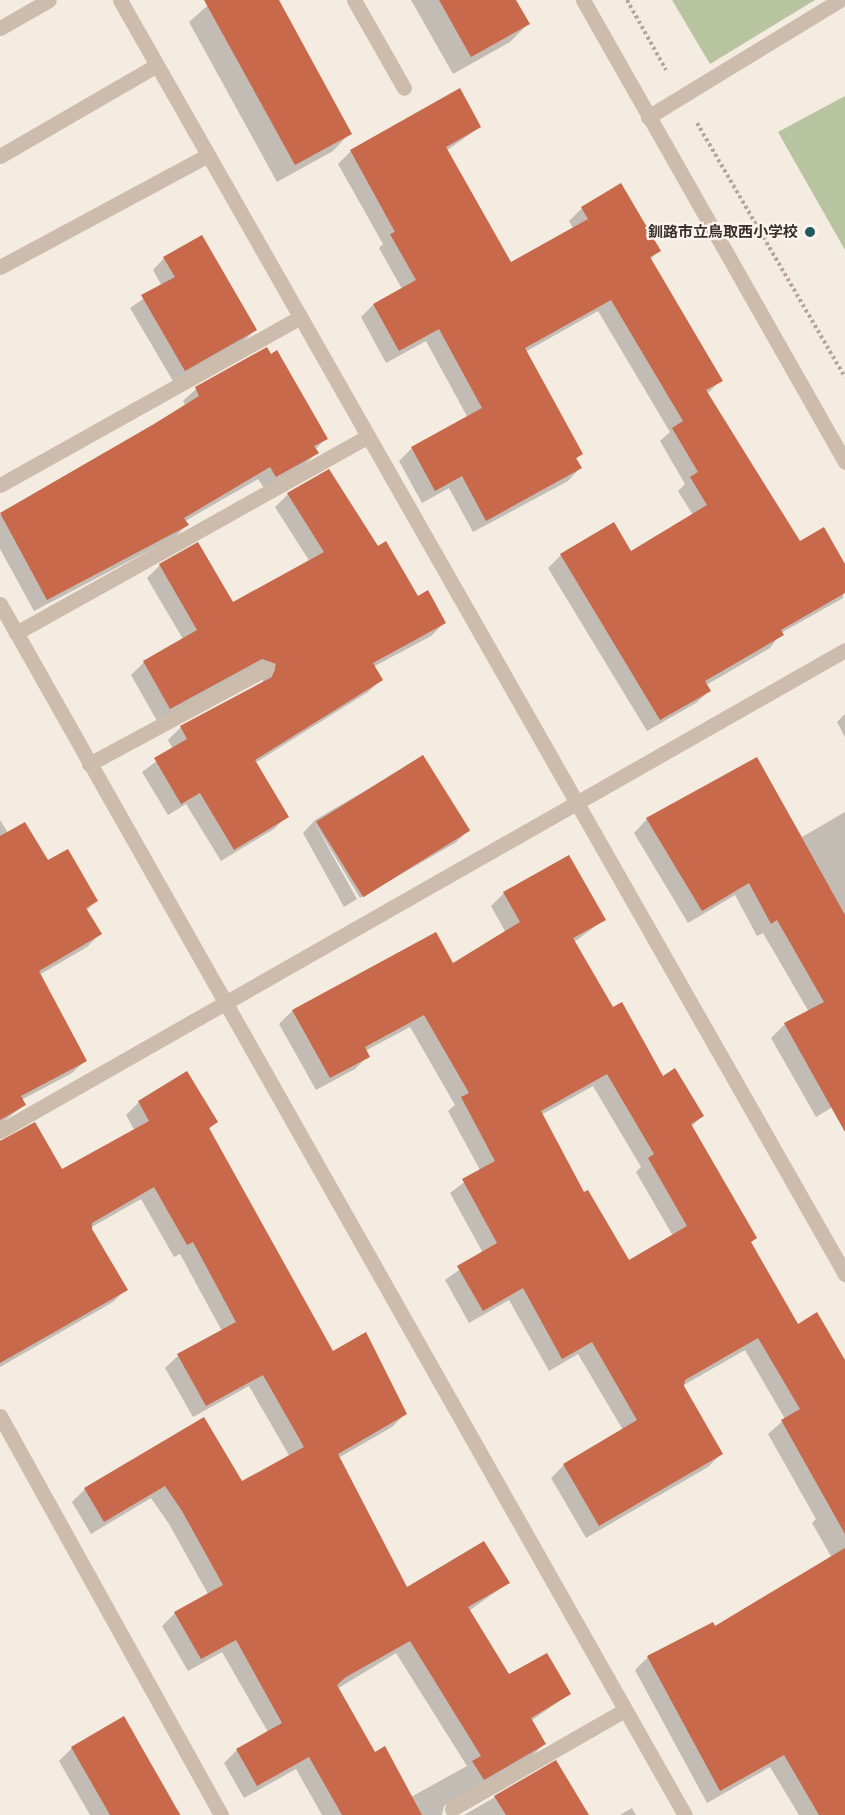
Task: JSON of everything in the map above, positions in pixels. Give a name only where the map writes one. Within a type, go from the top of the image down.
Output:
[{"type":"street","points":[[0,28],[49,0]]},
{"type":"street","points":[[120,0],[574,802],[845,1274]]},
{"type":"street","points":[[354,0],[404,88]]},
{"type":"street","points":[[583,0],[845,462]]},
{"type":"street","points":[[648,117],[840,0]]},
{"type":"street","points":[[0,156],[156,65]]},
{"type":"street","points":[[0,267],[208,154]]},
{"type":"street","points":[[0,485],[299,318]]},
{"type":"street","points":[[16,633],[367,437]]},
{"type":"street","points":[[0,604],[223,1003],[686,1815]]},
{"type":"street","points":[[0,1131],[574,802],[845,650]]},
{"type":"street","points":[[89,764],[267,668]]},
{"type":"street","points":[[0,1416],[221,1815]]},
{"type":"street","points":[[452,1809],[625,1710]]},
{"type":"path","points":[[627,0],[845,377]]},
{"type":"green space","points":[[672,0],[815,0],[710,64]]},
{"type":"green space","points":[[845,96],[845,250],[778,132]]},
{"type":"building","points":[[204,0],[279,0],[352,134],[295,165]]},
{"type":"building","points":[[439,0],[516,0],[530,24],[471,57]]},
{"type":"building","points":[[460,88],[481,127],[446,147],[511,262],[588,219],[581,207],[621,183],[661,251],[650,257],[723,381],[706,390],[800,541],[824,527],[845,564],[845,593],[781,630],[784,635],[705,681],[711,691],[660,720],[560,554],[614,522],[631,551],[707,505],[690,477],[698,472],[672,428],[683,421],[611,300],[525,348],[583,454],[576,458],[582,468],[486,521],[462,476],[435,491],[411,447],[482,408],[439,329],[399,351],[373,304],[416,280],[390,234],[395,232],[350,150]]},
{"type":"building","points":[[202,235],[257,330],[185,371],[141,295],[175,277],[163,257]]},
{"type":"building","points":[[267,347],[271,354],[277,350],[328,439],[314,446],[319,453],[276,477],[270,467],[184,518],[189,525],[47,600],[0,513],[154,424],[199,396],[195,387]]},
{"type":"building","points":[[329,469],[378,546],[386,541],[418,596],[428,590],[446,623],[373,663],[383,680],[255,760],[289,817],[234,850],[200,793],[181,804],[154,758],[187,739],[180,726],[272,677],[276,664],[262,659],[170,709],[143,661],[197,630],[159,564],[198,542],[233,602],[324,552],[287,493]]},
{"type":"building","points":[[423,755],[470,830],[363,897],[316,822]]},
{"type":"building","points":[[757,757],[845,915],[845,1132],[784,1023],[824,1002],[777,920],[771,924],[749,883],[702,911],[646,818]]},
{"type":"building","points":[[25,822],[48,860],[68,849],[98,901],[86,908],[102,934],[39,971],[87,1061],[21,1096],[26,1105],[0,1120],[0,836]]},
{"type":"building","points":[[569,855],[606,920],[573,938],[613,1007],[622,1002],[663,1076],[675,1068],[704,1116],[691,1124],[757,1238],[751,1242],[798,1324],[817,1312],[845,1360],[845,1534],[781,1420],[800,1409],[758,1338],[685,1380],[684,1386],[723,1454],[599,1526],[563,1464],[637,1420],[592,1342],[562,1359],[523,1288],[483,1311],[457,1266],[497,1243],[462,1179],[495,1161],[461,1097],[469,1093],[424,1015],[365,1047],[370,1057],[330,1078],[292,1010],[436,932],[453,963],[520,922],[503,892]],"holes":[[[607,1074],[654,1154],[648,1158],[687,1226],[629,1260],[588,1190],[584,1192],[541,1111]]]},
{"type":"building","points":[[187,1071],[218,1122],[209,1128],[333,1351],[366,1332],[407,1414],[338,1454],[407,1587],[484,1541],[510,1583],[468,1607],[509,1674],[547,1653],[571,1694],[531,1718],[546,1744],[484,1780],[472,1761],[481,1756],[410,1641],[346,1677],[337,1685],[375,1752],[385,1746],[422,1815],[342,1815],[309,1757],[257,1786],[236,1749],[282,1723],[236,1640],[201,1659],[174,1612],[223,1585],[182,1511],[165,1486],[104,1522],[84,1488],[204,1417],[242,1481],[304,1447],[263,1375],[206,1406],[177,1354],[236,1322],[193,1242],[187,1245],[154,1187],[92,1223],[92,1229],[128,1290],[0,1363],[0,1141],[35,1122],[62,1169],[149,1121],[138,1101]]},
{"type":"building","points":[[845,1548],[845,1815],[819,1815],[784,1755],[720,1791],[647,1656],[713,1622],[715,1626]]},
{"type":"building","points":[[124,1716],[180,1815],[110,1815],[71,1747]]},
{"type":"building","points":[[556,1760],[589,1815],[506,1815],[494,1796]]},
{"type":"place","name":"釧路市立鳥取西小学校","points":[[810,232]]}]
